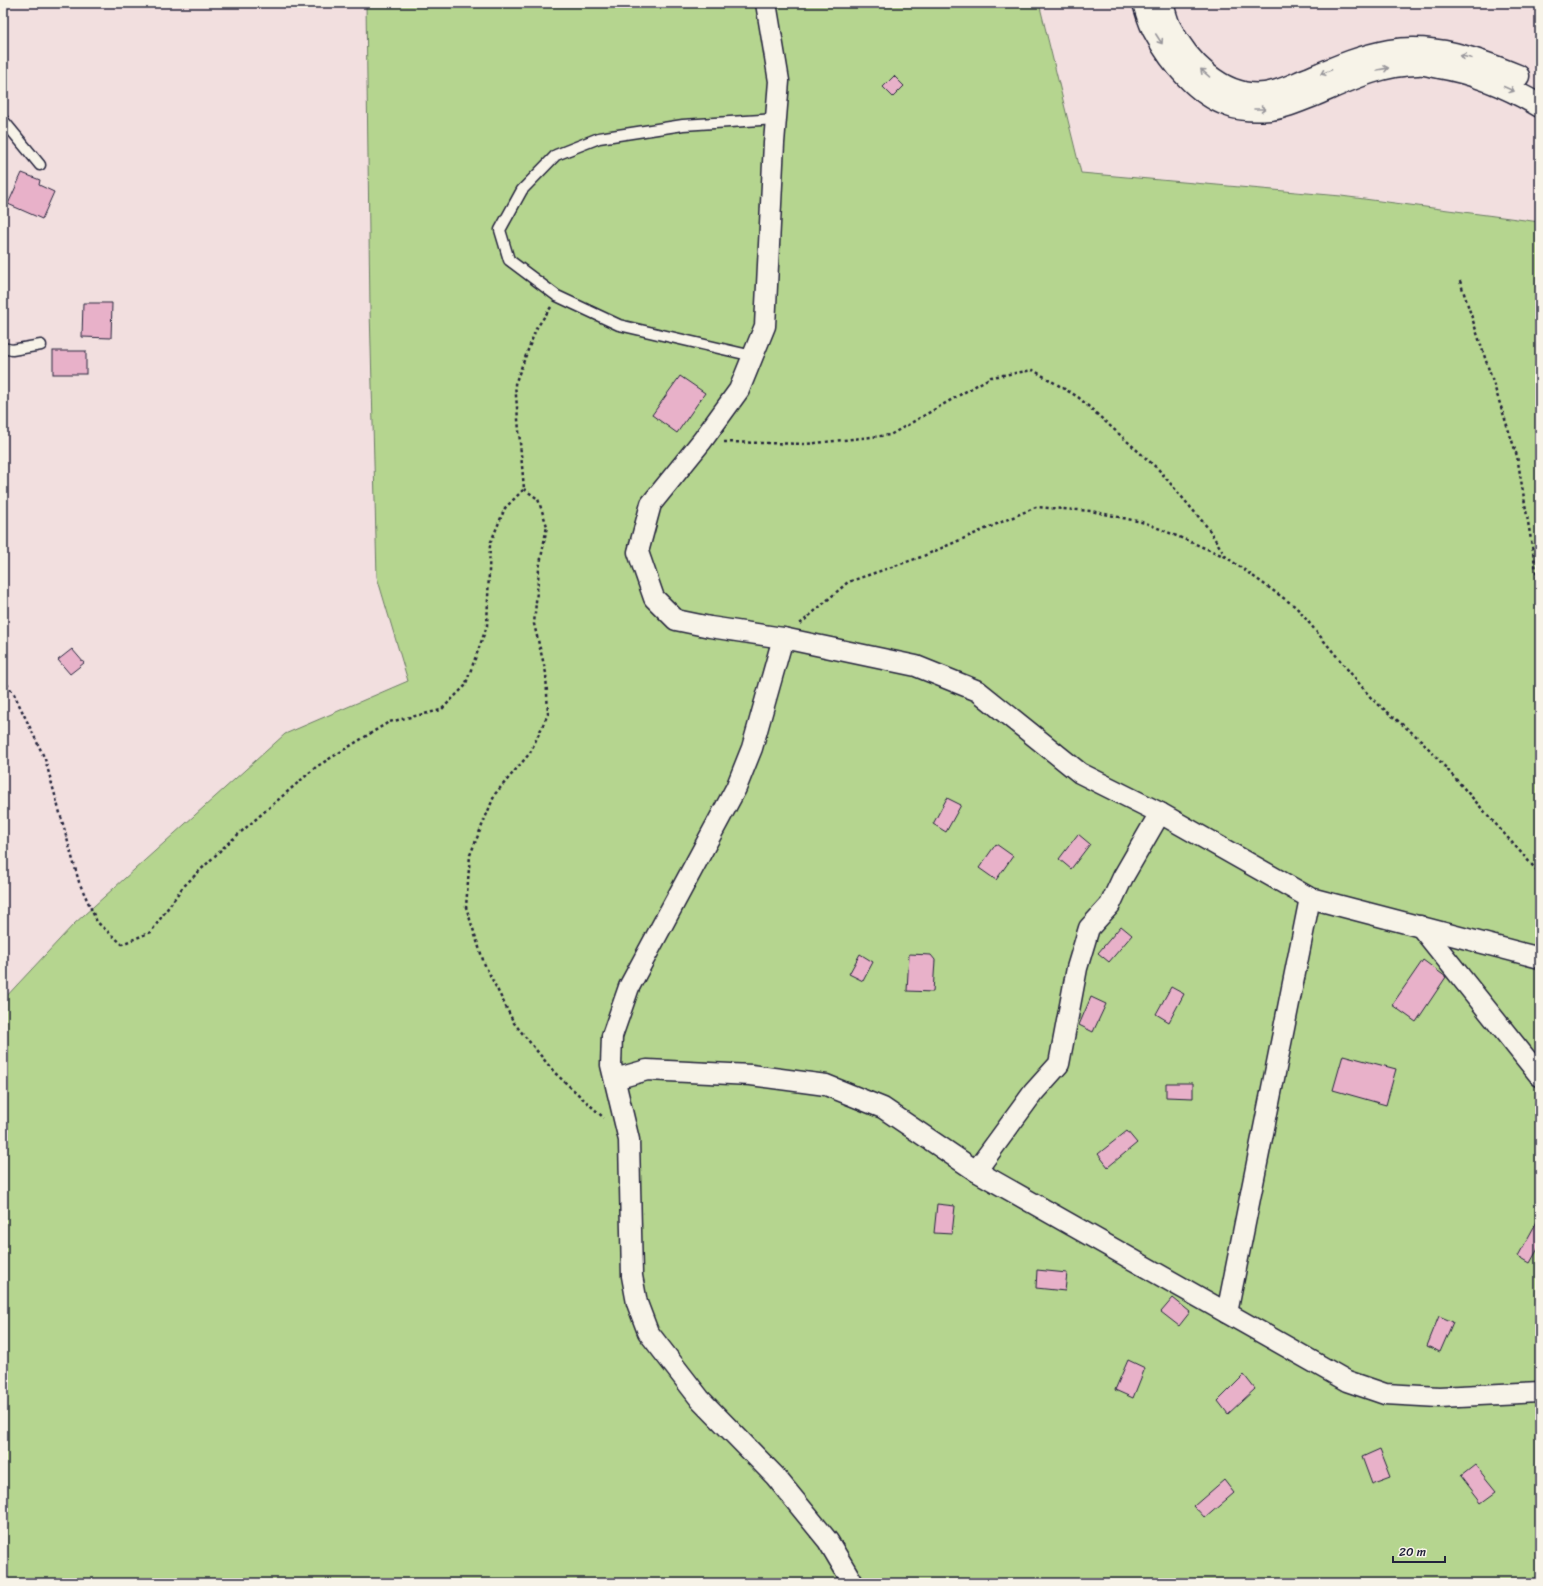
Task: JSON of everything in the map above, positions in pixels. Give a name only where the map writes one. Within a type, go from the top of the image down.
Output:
[{"type":"main road","points":[[1144,3],[1155,34],[1192,82],[1211,96],[1229,106],[1247,109],[1272,109],[1312,95],[1371,71],[1418,63],[1476,76],[1511,89],[1540,106]]},
{"type":"main road","points":[[1162,3],[1168,24],[1177,39],[1203,72],[1218,83],[1246,93],[1265,94],[1288,87],[1364,57],[1389,51],[1417,48],[1444,51],[1480,60],[1519,76],[1540,88]]},
{"type":"street","points":[[766,3],[779,81],[765,326],[739,390],[702,441],[651,504],[638,552],[654,598],[676,620],[710,628],[783,638],[916,666],[978,692],[1080,773],[1160,813],[1310,898],[1540,958]]},
{"type":"street","points":[[783,638],[752,748],[736,788],[629,987],[612,1036],[611,1065],[628,1140],[632,1276],[637,1303],[648,1332],[700,1399],[775,1476],[828,1540],[853,1583]]},
{"type":"street","points":[[976,1171],[1033,1093],[1059,1064],[1077,968],[1090,928],[1110,905],[1123,876],[1160,813]]},
{"type":"street","points":[[1227,1313],[1310,898]]},
{"type":"street","points":[[1420,926],[1540,1076]]},
{"type":"street","points":[[615,1079],[647,1070],[751,1075],[826,1085],[883,1108],[976,1171],[1347,1381],[1385,1394],[1439,1397],[1540,1392]]},
{"type":"lane","points":[[753,356],[619,325],[557,296],[509,260],[500,230],[522,190],[556,155],[599,138],[683,125],[776,119]]},
{"type":"lane","points":[[3,120],[40,165]]},
{"type":"lane","points":[[3,348],[12,350],[41,345]]},
{"type":"path","points":[[1460,281],[1517,456],[1540,594]]},
{"type":"path","points":[[557,296],[536,329],[515,384],[524,489],[538,499],[547,526],[539,569],[534,624],[546,672],[548,714],[530,753],[495,794],[470,855],[466,907],[484,963],[514,1023],[555,1073],[606,1119]]},
{"type":"path","points":[[702,441],[806,444],[890,435],[991,377],[1033,370],[1078,397],[1159,470],[1208,528],[1226,557]]},
{"type":"path","points":[[3,679],[14,694],[45,759],[79,882],[97,922],[122,944],[151,932],[182,888],[226,844],[316,767],[389,722],[441,710],[465,686],[487,626],[490,544],[505,508],[524,489]]},
{"type":"path","points":[[783,638],[848,582],[922,557],[1036,507],[1091,511],[1146,523],[1226,557],[1296,607],[1372,699],[1422,741],[1540,874]]},
{"type":"green space","points":[[366,3],[1039,3],[1081,173],[1341,196],[1540,222],[1540,1583],[3,1583],[3,1000],[74,924],[285,734],[408,681],[377,577],[370,309]]},
{"type":"building","points":[[894,76],[904,86],[893,97],[883,87]]},
{"type":"building","points":[[22,173],[40,180],[39,185],[54,192],[42,219],[8,204]]},
{"type":"building","points":[[83,303],[112,303],[111,338],[82,337]]},
{"type":"building","points":[[53,351],[86,351],[86,374],[53,374]]},
{"type":"building","points":[[680,376],[705,393],[677,433],[652,415]]},
{"type":"building","points":[[72,649],[84,663],[70,674],[58,660]]},
{"type":"building","points":[[947,798],[961,805],[946,832],[933,824]]},
{"type":"building","points":[[1078,834],[1090,844],[1071,869],[1059,859]]},
{"type":"building","points":[[996,844],[1013,856],[996,880],[979,868]]},
{"type":"building","points":[[1121,926],[1132,935],[1109,962],[1098,953]]},
{"type":"building","points":[[860,954],[873,962],[863,981],[849,974]]},
{"type":"building","points":[[909,954],[931,955],[935,960],[933,992],[907,991]]},
{"type":"building","points":[[1423,960],[1446,977],[1416,1022],[1392,1005]]},
{"type":"building","points":[[1171,987],[1184,994],[1169,1022],[1156,1014]]},
{"type":"building","points":[[1091,997],[1106,1004],[1093,1032],[1079,1025]]},
{"type":"building","points":[[1343,1055],[1396,1069],[1386,1105],[1333,1090]]},
{"type":"building","points":[[1166,1083],[1193,1083],[1193,1098],[1166,1097]]},
{"type":"building","points":[[1127,1131],[1137,1143],[1108,1167],[1098,1154]]},
{"type":"building","points":[[937,1204],[955,1206],[952,1234],[934,1233]]},
{"type":"building","points":[[1540,1216],[1540,1245],[1530,1263],[1518,1256]]},
{"type":"building","points":[[1037,1270],[1067,1273],[1065,1291],[1036,1288]]},
{"type":"building","points":[[1173,1298],[1190,1312],[1179,1326],[1161,1312]]},
{"type":"building","points":[[1439,1316],[1453,1322],[1440,1352],[1427,1346]]},
{"type":"building","points":[[1128,1360],[1145,1368],[1133,1398],[1115,1390]]},
{"type":"building","points":[[1244,1375],[1255,1389],[1228,1414],[1218,1401]]},
{"type":"building","points":[[1380,1449],[1391,1477],[1372,1484],[1362,1457]]},
{"type":"building","points":[[1475,1465],[1496,1491],[1481,1502],[1461,1476]]},
{"type":"building","points":[[1224,1480],[1234,1493],[1205,1518],[1194,1506]]}]
